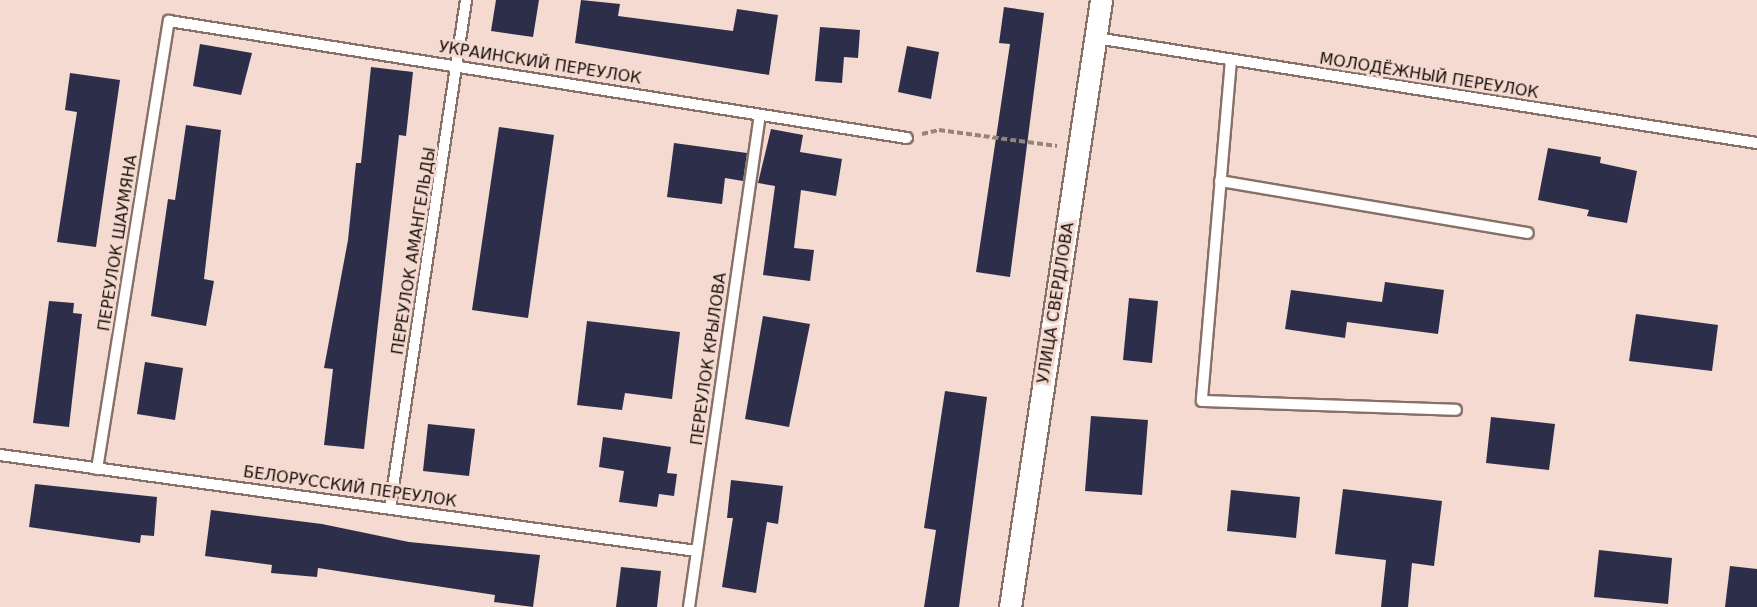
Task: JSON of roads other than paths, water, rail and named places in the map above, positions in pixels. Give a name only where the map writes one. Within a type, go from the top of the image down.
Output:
[{"type":"street","name":"УЛИЦА СВЕРДЛОВА","points":[[1010,607],[1101,0]]},
{"type":"lane","name":"ПЕРЕУЛОК АМАНГЕЛЬДЫ","points":[[390,507],[466,0]]},
{"type":"lane","name":"УКРАИНСКИЙ ПЕРЕУЛОК","points":[[169,21],[457,64],[907,138]]},
{"type":"lane","name":"ПЕРЕУЛОК ШАУМЯНА","points":[[98,469],[169,21]]},
{"type":"lane","name":"МОЛОДЁЖНЫЙ ПЕРЕУЛОК","points":[[1096,38],[1757,143]]},
{"type":"lane","points":[[1231,60],[1202,401],[1456,410]]},
{"type":"lane","name":"ПЕРЕУЛОК КРЫЛОВА","points":[[688,607],[760,115]]},
{"type":"lane","points":[[1220,181],[1528,233]]},
{"type":"lane","name":"БЕЛОРУССКИЙ ПЕРЕУЛОК","points":[[0,455],[696,551]]}]
